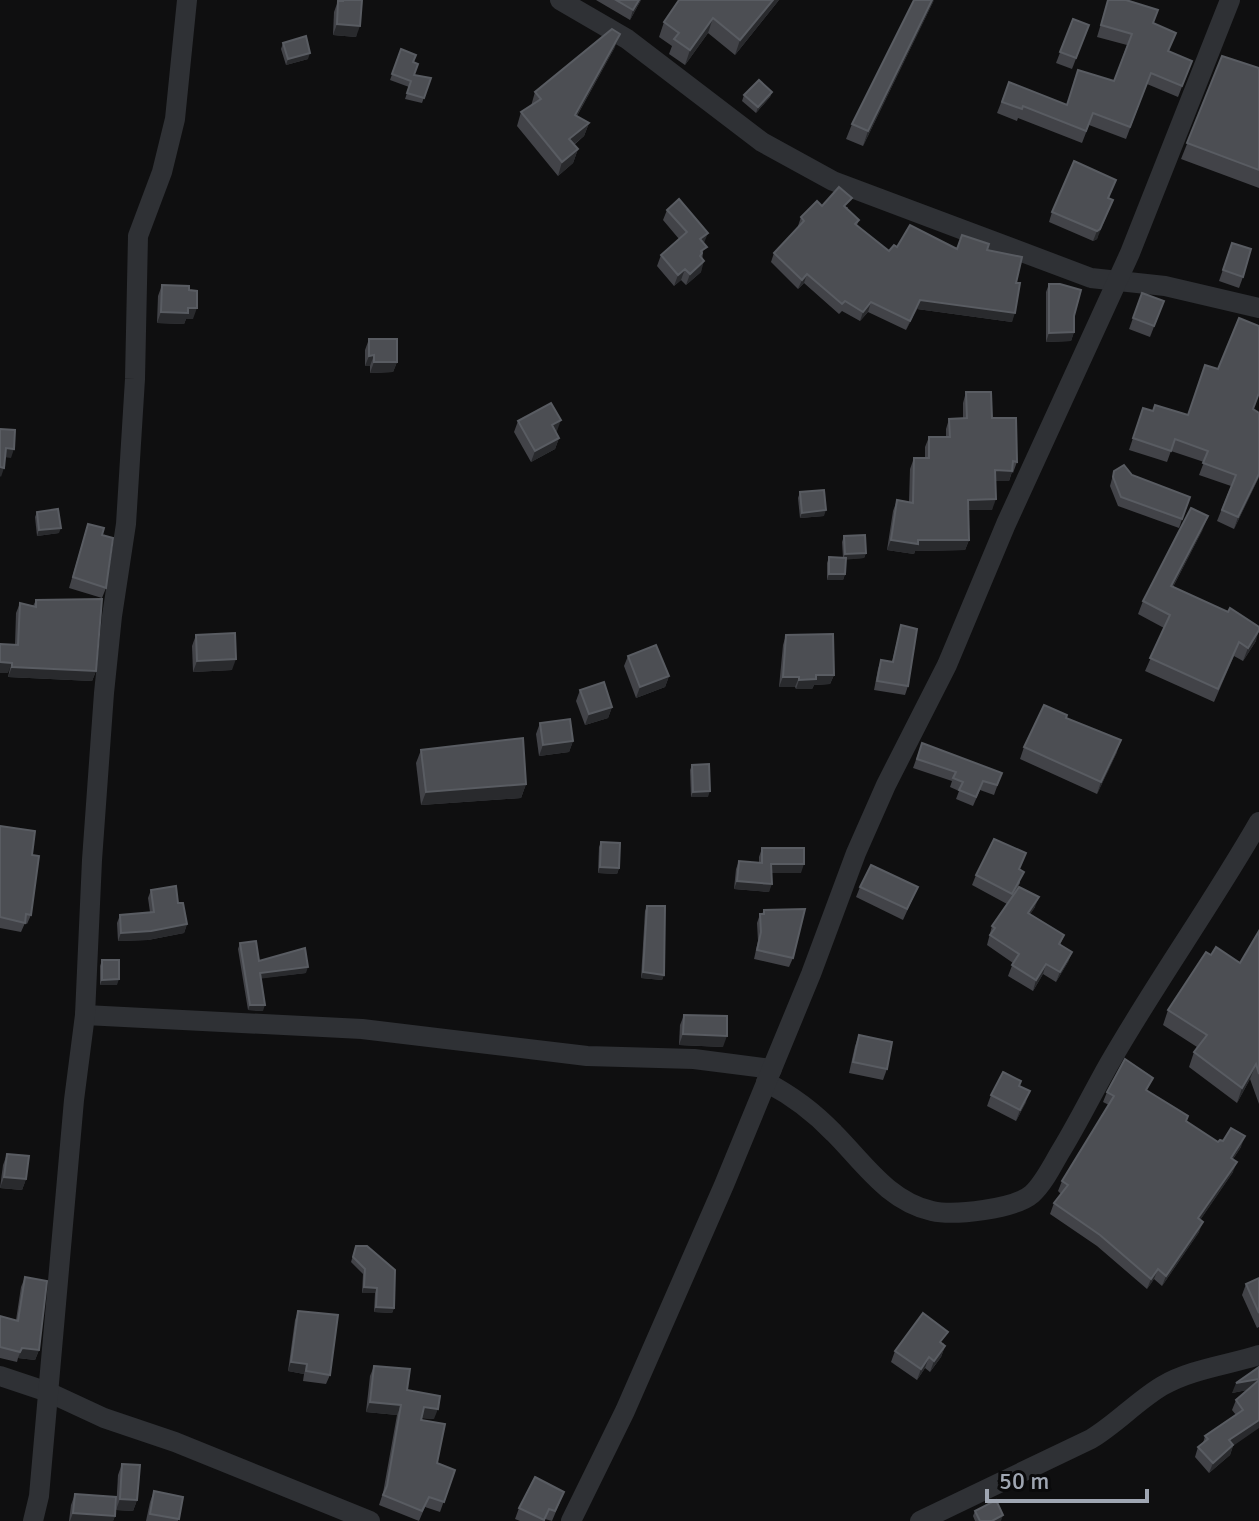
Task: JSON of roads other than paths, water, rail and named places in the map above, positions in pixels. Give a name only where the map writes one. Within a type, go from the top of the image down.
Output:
[{"type":"street","points":[[33,1521],[39,1496],[74,1100],[85,1015],[104,693],[130,478],[138,236],[162,172],[175,119],[187,0]]},
{"type":"street","points":[[560,0],[627,39],[762,142],[867,196],[1091,278],[1165,286],[1259,308]]},
{"type":"street","points":[[571,1521],[625,1411],[724,1185],[856,853],[886,785],[947,665],[1006,524],[1117,281],[1230,0]]},
{"type":"street","points":[[85,1015],[362,1029],[587,1056],[694,1059],[769,1076],[824,1124],[877,1180],[912,1204],[933,1211],[956,1213],[1018,1203],[1031,1196],[1040,1185],[1116,1053],[1259,822]]},
{"type":"street","points":[[920,1521],[1091,1439],[1161,1386],[1180,1377],[1259,1355]]},
{"type":"street","points":[[0,1376],[48,1392],[104,1418],[175,1442],[370,1521]]}]
